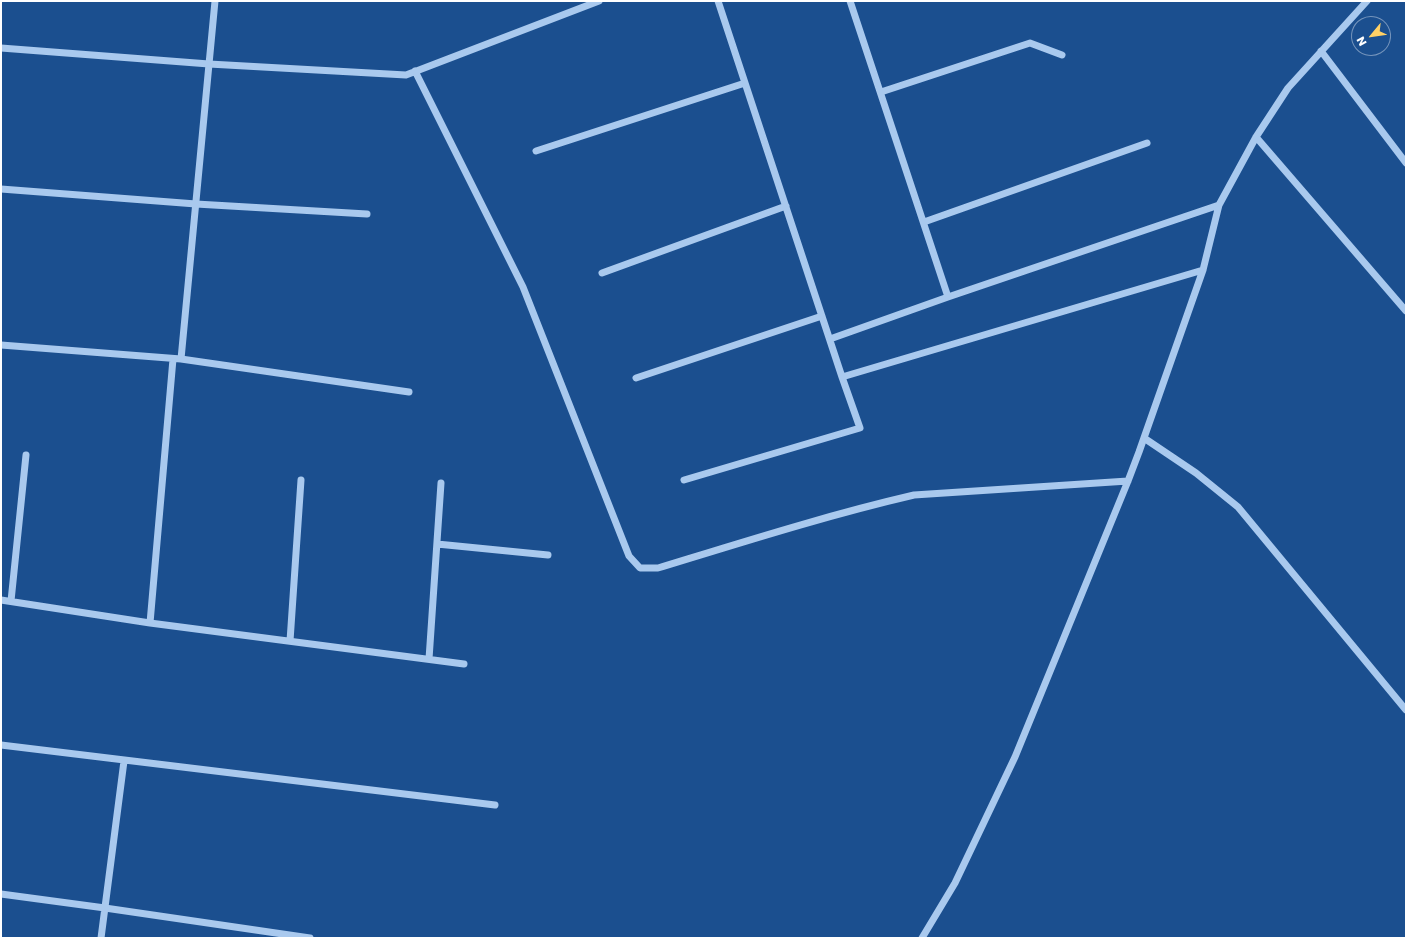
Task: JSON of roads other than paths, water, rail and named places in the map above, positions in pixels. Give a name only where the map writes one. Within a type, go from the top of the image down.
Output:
[{"type":"street","points":[[150,623],[177,359],[196,204],[215,1]]},
{"type":"street","points":[[1,48],[209,64],[406,74],[599,1]]},
{"type":"street","points":[[684,480],[860,428],[718,1]]},
{"type":"street","points":[[850,1],[948,297]]},
{"type":"street","points":[[922,938],[955,883],[1016,757],[1128,481],[1203,270],[1219,205],[1256,137],[1288,88],[1367,1]]},
{"type":"street","points":[[880,92],[1030,43],[1062,55]]},
{"type":"street","points":[[1321,51],[1406,163]]},
{"type":"street","points":[[415,71],[523,287],[629,556],[640,568],[658,568],[884,501],[914,495],[1128,481]]},
{"type":"street","points":[[536,151],[745,82]]},
{"type":"street","points":[[1256,137],[1406,311]]},
{"type":"street","points":[[924,222],[1147,143]]},
{"type":"street","points":[[1,189],[196,204],[367,214]]},
{"type":"street","points":[[830,339],[948,297],[1219,205]]},
{"type":"street","points":[[602,272],[786,206]]},
{"type":"street","points":[[842,377],[1203,270]]},
{"type":"street","points":[[636,378],[822,316]]},
{"type":"street","points":[[1,345],[177,359],[409,392]]},
{"type":"street","points":[[1144,438],[1196,473],[1238,507],[1406,710]]},
{"type":"street","points":[[10,601],[26,455]]},
{"type":"street","points":[[290,641],[301,480]]},
{"type":"street","points":[[429,659],[441,482]]},
{"type":"street","points":[[437,544],[548,554]]},
{"type":"street","points":[[1,600],[150,623],[464,664]]},
{"type":"street","points":[[1,745],[495,805]]},
{"type":"street","points":[[101,938],[124,761]]},
{"type":"street","points":[[1,894],[310,938]]}]
